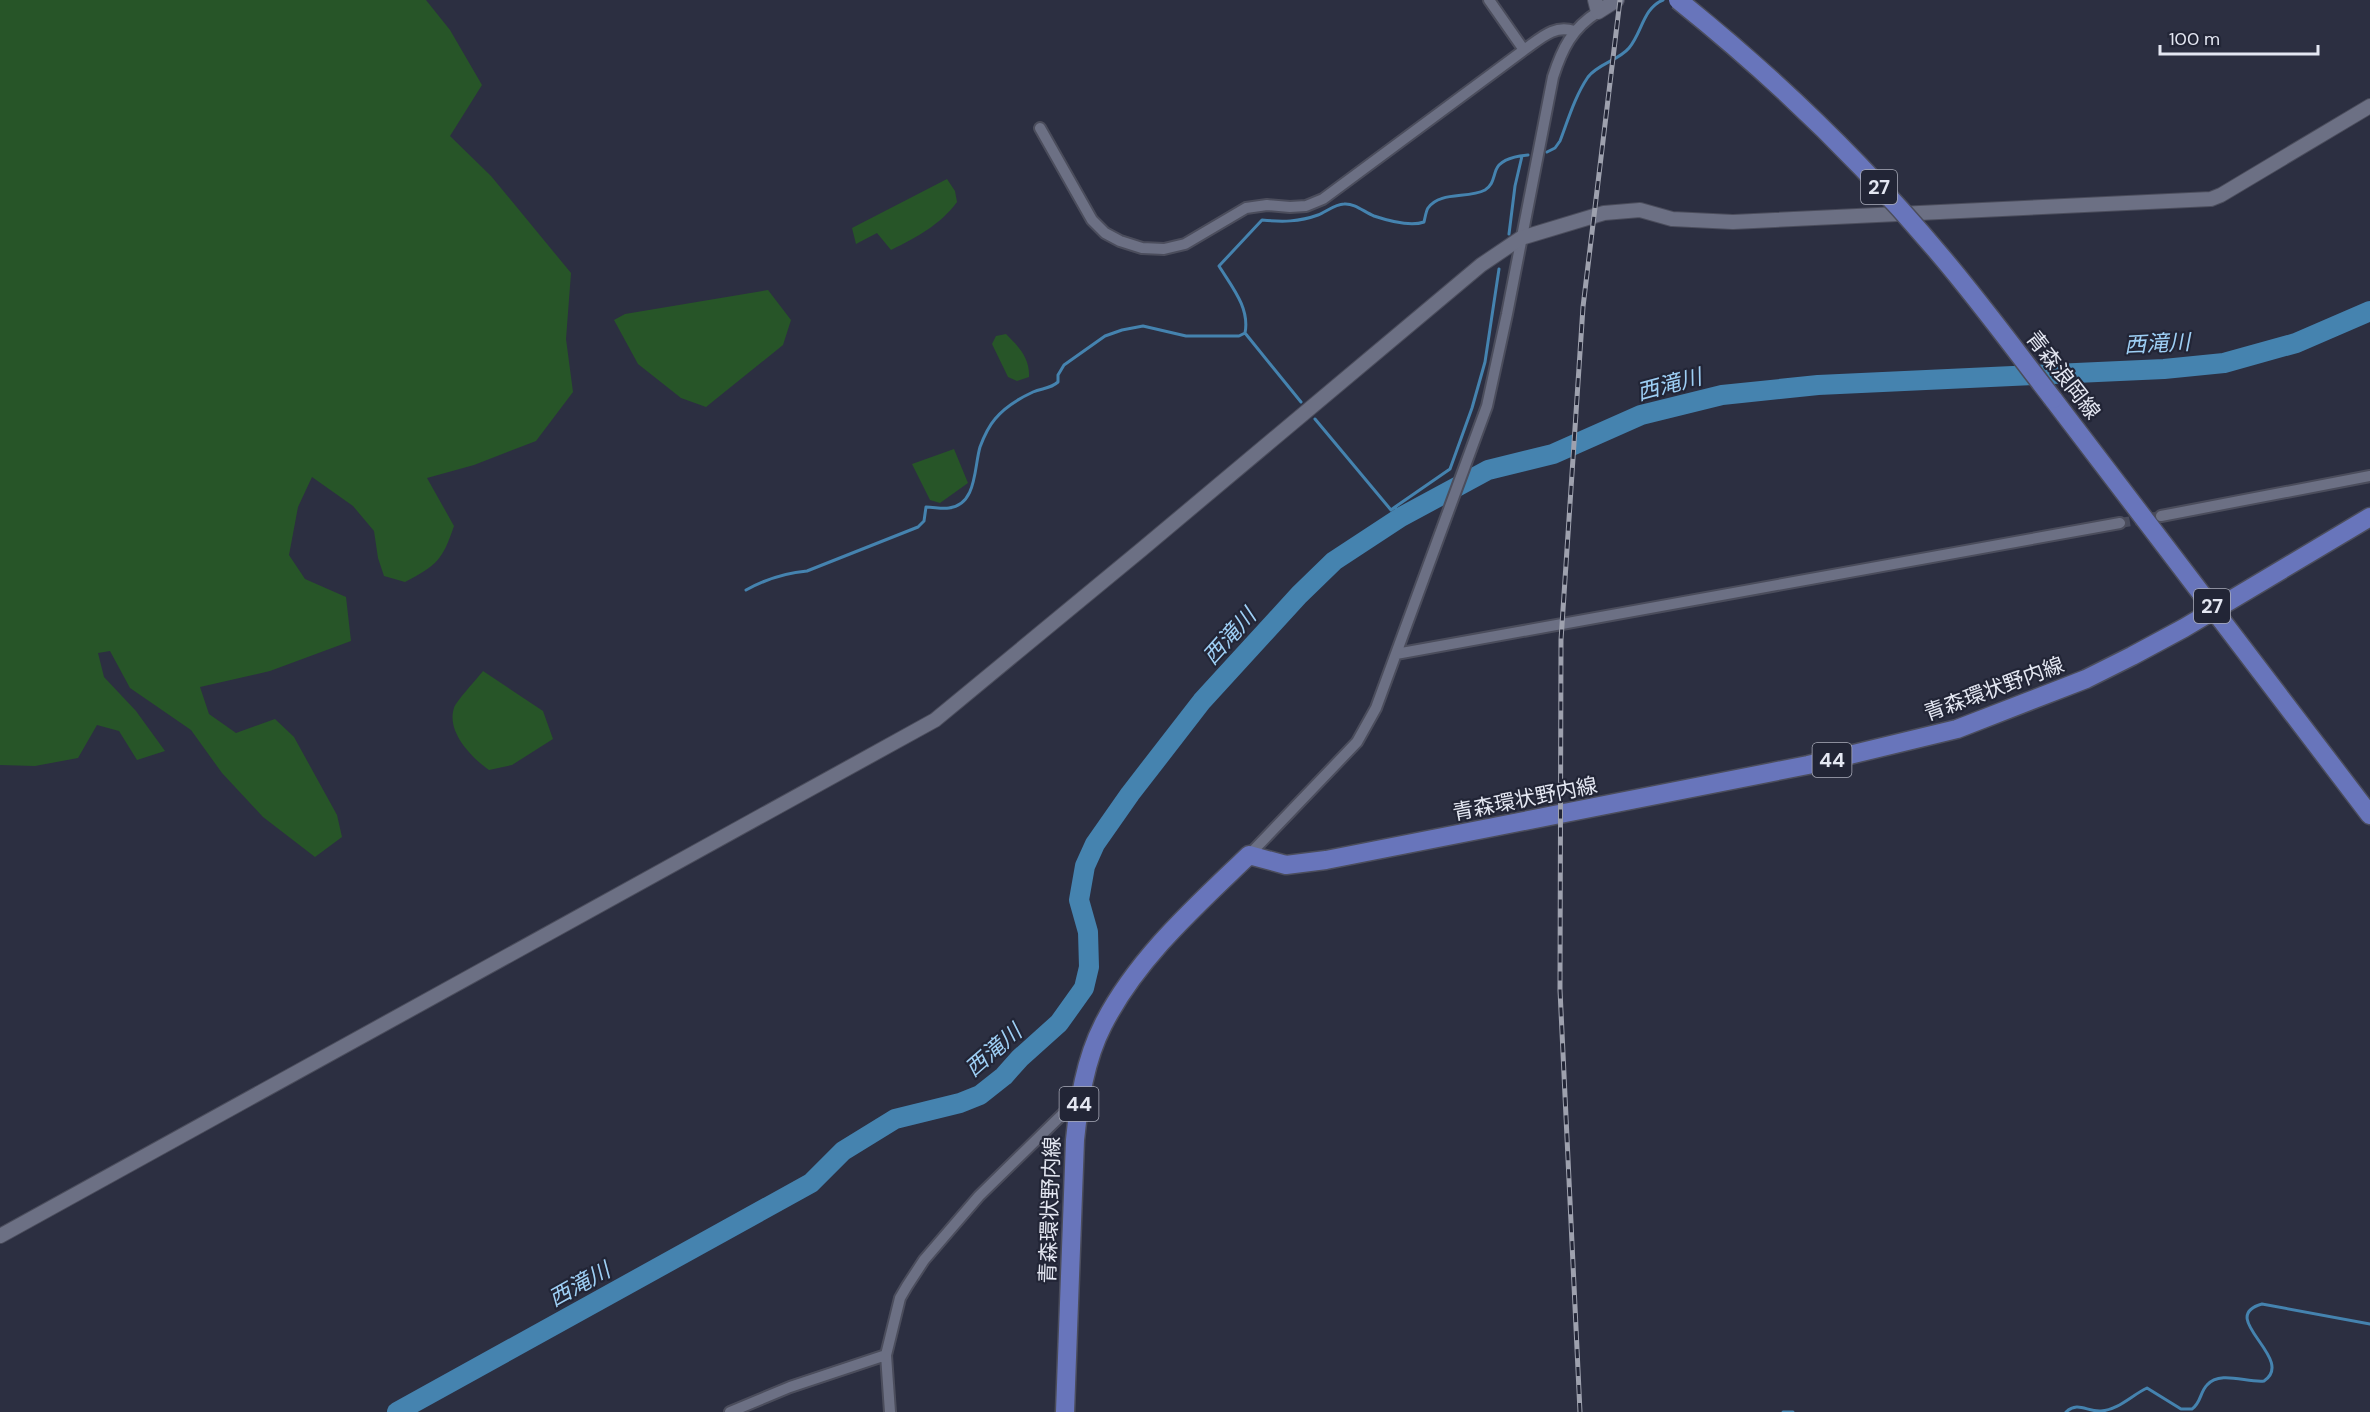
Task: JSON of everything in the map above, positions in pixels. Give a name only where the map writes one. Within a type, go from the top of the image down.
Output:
[{"type":"main road","name":"青森浪岡線","points":[[1678,0],[1780,88],[1867,174],[1941,255],[2370,815]]},
{"type":"main road","name":"青森環状野内線","points":[[1065,1412],[1075,1140],[1079,1098],[1102,1026],[1142,966],[1183,920],[1249,855],[1286,865],[1318,862],[1862,754],[1957,729],[2049,694],[2132,656],[2215,610],[2370,517]]},
{"type":"street","points":[[1489,0],[1524,50]]},
{"type":"street","points":[[1249,855],[1357,742],[1376,708],[1487,406],[1553,77],[1560,55],[1574,31],[1597,6],[1617,0]]},
{"type":"street","points":[[1040,128],[1092,220],[1105,233],[1120,242],[1142,248],[1164,249],[1185,244],[1246,208],[1306,206],[1323,199],[1524,50],[1553,31],[1564,28],[1574,31]]},
{"type":"street","points":[[0,1236],[934,720],[1142,550],[1481,265],[1521,238],[1621,210],[1640,210],[1672,219],[1733,222],[2211,199],[2370,106]]},
{"type":"street","points":[[2161,516],[2370,476]]},
{"type":"street","points":[[1396,654],[2120,524]]},
{"type":"street","points":[[890,1412],[886,1355],[900,1299],[924,1260],[979,1196],[1079,1098]]},
{"type":"street","points":[[730,1412],[790,1387],[886,1355]]},
{"type":"green space","points":[[0,0],[426,0],[450,30],[482,85],[450,136],[491,176],[571,273],[566,339],[573,392],[536,441],[474,465],[427,478],[454,526],[446,547],[437,561],[405,582],[384,576],[378,558],[374,531],[353,506],[312,477],[298,507],[289,555],[305,579],[346,597],[351,641],[270,671],[200,687],[209,714],[236,733],[275,719],[294,737],[337,815],[342,837],[315,857],[263,817],[222,773],[191,730],[130,688],[110,651],[98,653],[104,677],[136,711],[165,751],[137,760],[119,731],[97,725],[78,758],[35,766],[0,765]]},
{"type":"green space","points":[[947,179],[955,191],[957,202],[927,230],[891,250],[877,233],[856,244],[852,228]]},
{"type":"green space","points":[[768,290],[791,320],[783,345],[706,407],[681,398],[638,364],[614,320],[625,314]]},
{"type":"green space","points":[[1006,334],[1026,358],[1029,377],[1017,381],[1008,377],[992,344],[996,336]]},
{"type":"green space","points":[[954,449],[968,483],[940,503],[930,500],[912,464]]},
{"type":"green space","points":[[483,671],[543,711],[553,739],[512,765],[489,770],[462,744],[454,726],[453,717],[454,708],[462,695]]},
{"type":"waterway","points":[[1547,152],[1555,148],[1560,141],[1588,77],[1629,48],[1651,9],[1663,0]]},
{"type":"waterway","points":[[746,590],[775,577],[807,571],[918,527],[924,521],[926,507],[949,508],[958,505],[970,493],[980,447],[995,419],[1023,397],[1058,382],[1058,375],[1064,365],[1105,336],[1143,326],[1186,336],[1239,336],[1245,333],[1246,324],[1242,306],[1219,266],[1262,220],[1304,219],[1337,205],[1348,204],[1386,220],[1406,224],[1424,222],[1427,209],[1433,203],[1447,197],[1485,190],[1491,184],[1501,163],[1514,157],[1528,155]]},
{"type":"waterway","points":[[1509,234],[1515,186],[1522,156]]},
{"type":"waterway","points":[[1401,517],[1395,507],[1450,469],[1472,408],[1485,362],[1499,269]]},
{"type":"waterway","name":"西滝川","points":[[397,1412],[811,1183],[843,1151],[895,1119],[960,1103],[980,1095],[1004,1076],[1020,1058],[1059,1023],[1084,988],[1089,967],[1088,932],[1079,900],[1085,866],[1095,844],[1130,794],[1202,701],[1299,595],[1334,561],[1401,517],[1488,470],[1553,454],[1641,415],[1722,395],[1818,385],[2164,369],[2224,363],[2296,343],[2370,311]]},
{"type":"waterway","points":[[1245,333],[1301,402]]},
{"type":"waterway","points":[[1315,419],[1391,510],[1395,507]]},
{"type":"waterway","points":[[2066,1412],[2075,1407],[2096,1411],[2107,1410],[2147,1388],[2181,1409],[2192,1409],[2207,1385],[2219,1378],[2264,1381],[2271,1372],[2271,1362],[2247,1318],[2250,1310],[2262,1304],[2370,1324]]},
{"type":"waterway","points":[[1783,1412],[1793,1412]]},
{"type":"tunnel","points":[[2120,523],[2161,516]]},
{"type":"railway","points":[[1580,1412],[1560,990],[1561,640],[1583,307],[1620,0]]}]
